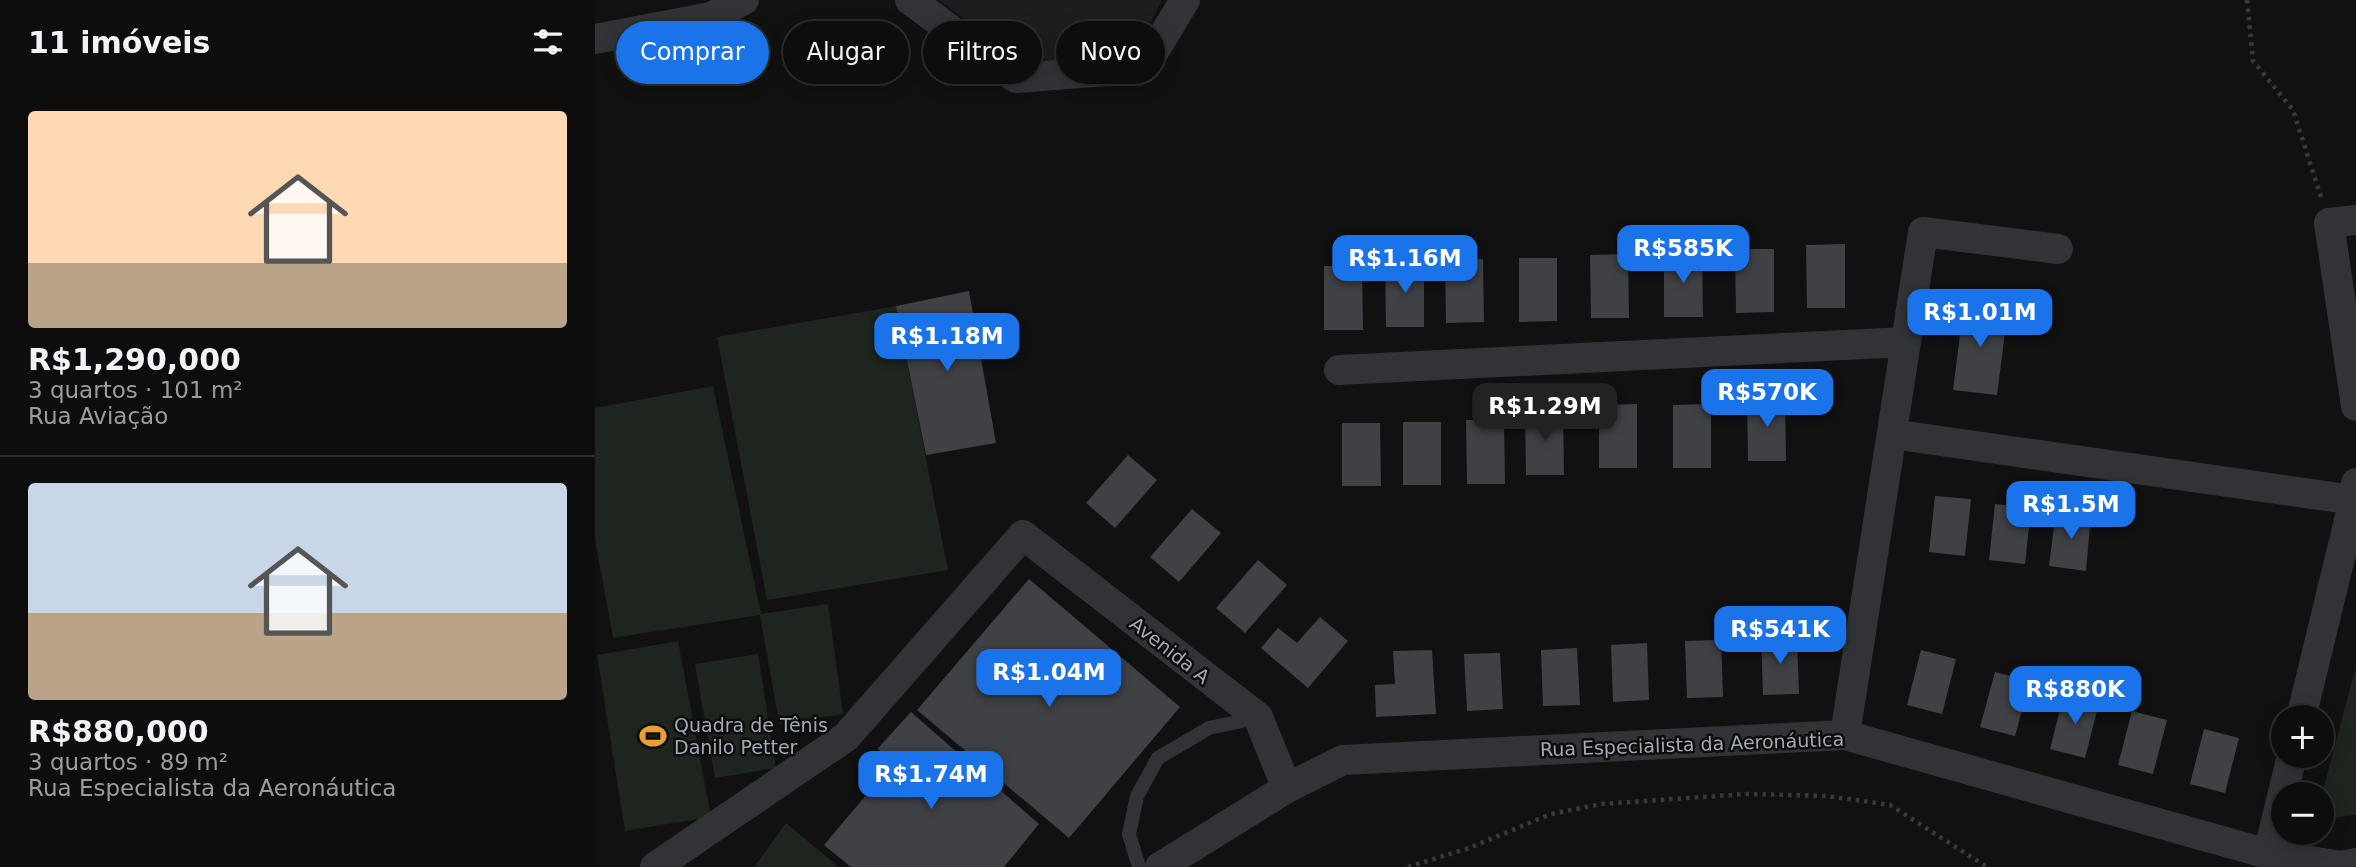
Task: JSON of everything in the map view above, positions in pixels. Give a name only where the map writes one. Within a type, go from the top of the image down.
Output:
[{"type":"street","points":[[595,38],[712,17],[744,0]]},
{"type":"street","points":[[910,0],[1016,78],[1144,68],[1185,0]]},
{"type":"street","points":[[2343,221],[2356,406]]},
{"type":"street","points":[[1845,735],[1923,232],[2058,249]]},
{"type":"street","points":[[1339,370],[1906,342]]},
{"type":"street","points":[[1892,434],[2355,491],[2304,705]]},
{"type":"street","name":"Avenida A","points":[[656,867],[846,737],[1023,535],[1258,718],[1299,782]]},
{"type":"street","name":"Rua Especialista da Aeronáutica","points":[[1160,867],[1299,782],[1343,760],[1845,735],[2268,854],[2341,866],[2356,863]]},
{"type":"street","points":[[2268,854],[2289,768]]},
{"type":"lane","points":[[1139,867],[1129,834],[1137,796],[1158,758],[1209,728],[1258,718]]},
{"type":"path","points":[[2247,0],[2253,61],[2293,110],[2343,221]]},
{"type":"path","points":[[1408,867],[1469,848],[1551,814],[1601,804],[1746,794],[1827,796],[1890,805],[1987,867]]},
{"type":"shaded area","points":[[939,0],[1162,0],[1151,21],[1056,21],[1056,59],[1042,60],[1042,21],[966,21]]},
{"type":"shaded area","points":[[896,306],[948,570],[767,600],[717,337]]},
{"type":"shaded area","points":[[713,386],[761,614],[828,604],[843,714],[779,723],[760,615],[613,638],[595,539],[595,408]]},
{"type":"shaded area","name":"Quadra de Tênis Danilo Petter","points":[[678,641],[711,817],[625,831],[597,655]]},
{"type":"shaded area","points":[[758,654],[776,768],[715,778],[695,664]]},
{"type":"shaded area","points":[[2356,666],[2356,815],[2334,818],[2334,782],[2325,782],[2329,768],[2334,768],[2334,749]]},
{"type":"shaded area","points":[[786,823],[839,867],[754,867]]},
{"type":"building","points":[[1845,244],[1845,308],[1807,308],[1806,245]]},
{"type":"building","points":[[1735,249],[1774,249],[1774,312],[1736,313]]},
{"type":"building","points":[[1702,253],[1703,317],[1664,317],[1664,254]]},
{"type":"building","points":[[1628,254],[1629,318],[1591,318],[1590,255]]},
{"type":"building","points":[[1519,258],[1557,258],[1557,321],[1519,322]]},
{"type":"building","points":[[1445,259],[1483,259],[1484,322],[1446,323]]},
{"type":"building","points":[[1385,264],[1424,264],[1424,327],[1386,327]]},
{"type":"building","points":[[1324,266],[1362,266],[1363,330],[1324,330]]},
{"type":"building","points":[[969,291],[996,443],[926,455],[896,306]]},
{"type":"building","points":[[1964,303],[2008,309],[1997,395],[1953,390]]},
{"type":"building","points":[[1747,397],[1785,397],[1786,461],[1748,461]]},
{"type":"building","points":[[1637,404],[1637,468],[1599,468],[1599,405]]},
{"type":"building","points":[[1711,404],[1711,468],[1673,468],[1673,405]]},
{"type":"building","points":[[1525,411],[1563,411],[1564,475],[1526,475]]},
{"type":"building","points":[[1466,420],[1504,420],[1505,484],[1467,484]]},
{"type":"building","points":[[1403,422],[1441,422],[1441,485],[1403,485]]},
{"type":"building","points":[[1342,423],[1380,423],[1381,486],[1342,486]]},
{"type":"building","points":[[1128,455],[1157,480],[1115,528],[1086,503]]},
{"type":"building","points":[[1935,496],[1971,499],[1965,556],[1929,552]]},
{"type":"building","points":[[1995,504],[2031,508],[2025,564],[1989,560]]},
{"type":"building","points":[[1192,509],[1221,533],[1179,582],[1150,557]]},
{"type":"building","points":[[2056,510],[2091,514],[2086,571],[2049,566]]},
{"type":"building","points":[[1258,560],[1287,585],[1245,633],[1216,608]]},
{"type":"building","points":[[1029,579],[1180,707],[1069,838],[917,710]]},
{"type":"building","points":[[1320,617],[1348,641],[1308,688],[1261,648],[1278,628],[1297,643]]},
{"type":"building","points":[[1797,637],[1799,694],[1763,695],[1761,638]]},
{"type":"building","points":[[1721,640],[1723,697],[1687,698],[1685,641]]},
{"type":"building","points":[[1647,643],[1649,700],[1613,702],[1611,645]]},
{"type":"building","points":[[1577,648],[1580,705],[1543,706],[1541,650]]},
{"type":"building","points":[[1432,650],[1436,714],[1376,717],[1375,685],[1395,684],[1393,651]]},
{"type":"building","points":[[1921,650],[1956,659],[1942,714],[1907,705]]},
{"type":"building","points":[[1500,653],[1503,709],[1467,711],[1464,654]]},
{"type":"building","points":[[1995,672],[2030,681],[2015,736],[1980,727]]},
{"type":"building","points":[[2064,694],[2099,703],[2085,758],[2050,749]]},
{"type":"building","points":[[2132,711],[2167,720],[2153,774],[2118,765]]},
{"type":"building","points":[[911,712],[1039,824],[1004,867],[851,867],[824,845],[889,768],[878,748]]},
{"type":"building","points":[[2204,729],[2239,738],[2225,793],[2190,784]]},
{"type":"place","name":"Quadra de Tênis Danilo Petter","points":[[653,736]]}]
